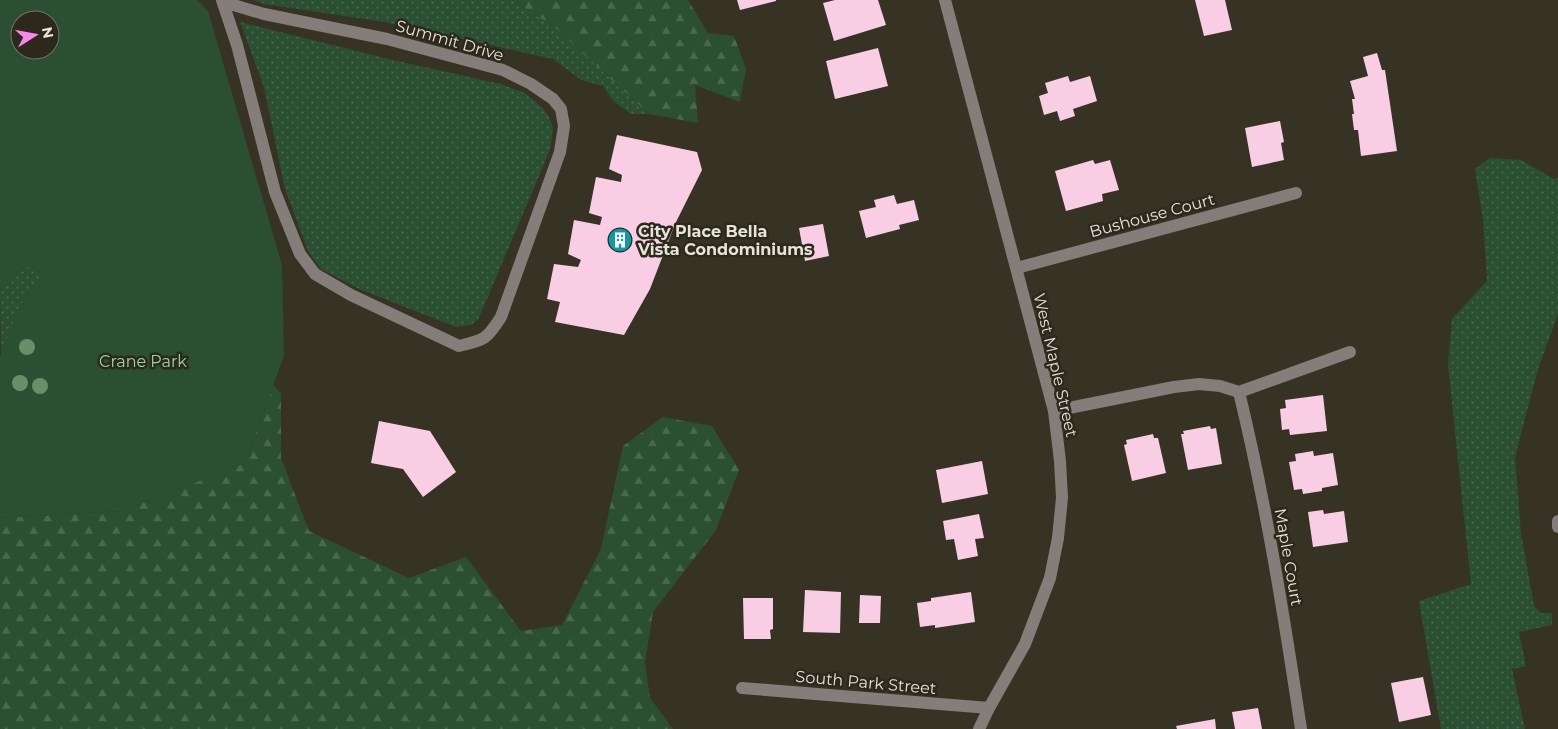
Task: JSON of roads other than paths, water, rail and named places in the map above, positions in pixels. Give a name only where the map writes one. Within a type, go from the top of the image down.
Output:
[{"type":"street","name":"Summit Drive","points":[[224,0],[230,4],[264,14],[387,39],[503,70],[531,84],[553,99],[561,109],[564,126],[560,152],[501,317],[489,335],[476,342],[459,346],[351,295],[315,274],[300,254],[275,192],[238,45],[224,0]]},
{"type":"street","name":"West Maple Street","points":[[945,0],[1054,412],[1062,498],[1058,538],[1050,578],[1025,644],[988,708],[979,729]]},
{"type":"street","name":"Bushouse Court","points":[[1017,268],[1296,193]]},
{"type":"street","points":[[1054,412],[1174,386],[1199,384],[1220,386],[1239,392],[1350,352]]},
{"type":"street","name":"Maple Court","points":[[1239,392],[1251,442],[1280,596],[1301,729]]},
{"type":"street","points":[[1558,521],[1558,526]]},
{"type":"street","name":"South Park Street","points":[[742,688],[988,708]]},
{"type":"place","name":"City Place Bella Vista Condominiums","points":[[620,240]]},
{"type":"park label","name":"Crane Park","points":[[143,361]]}]
